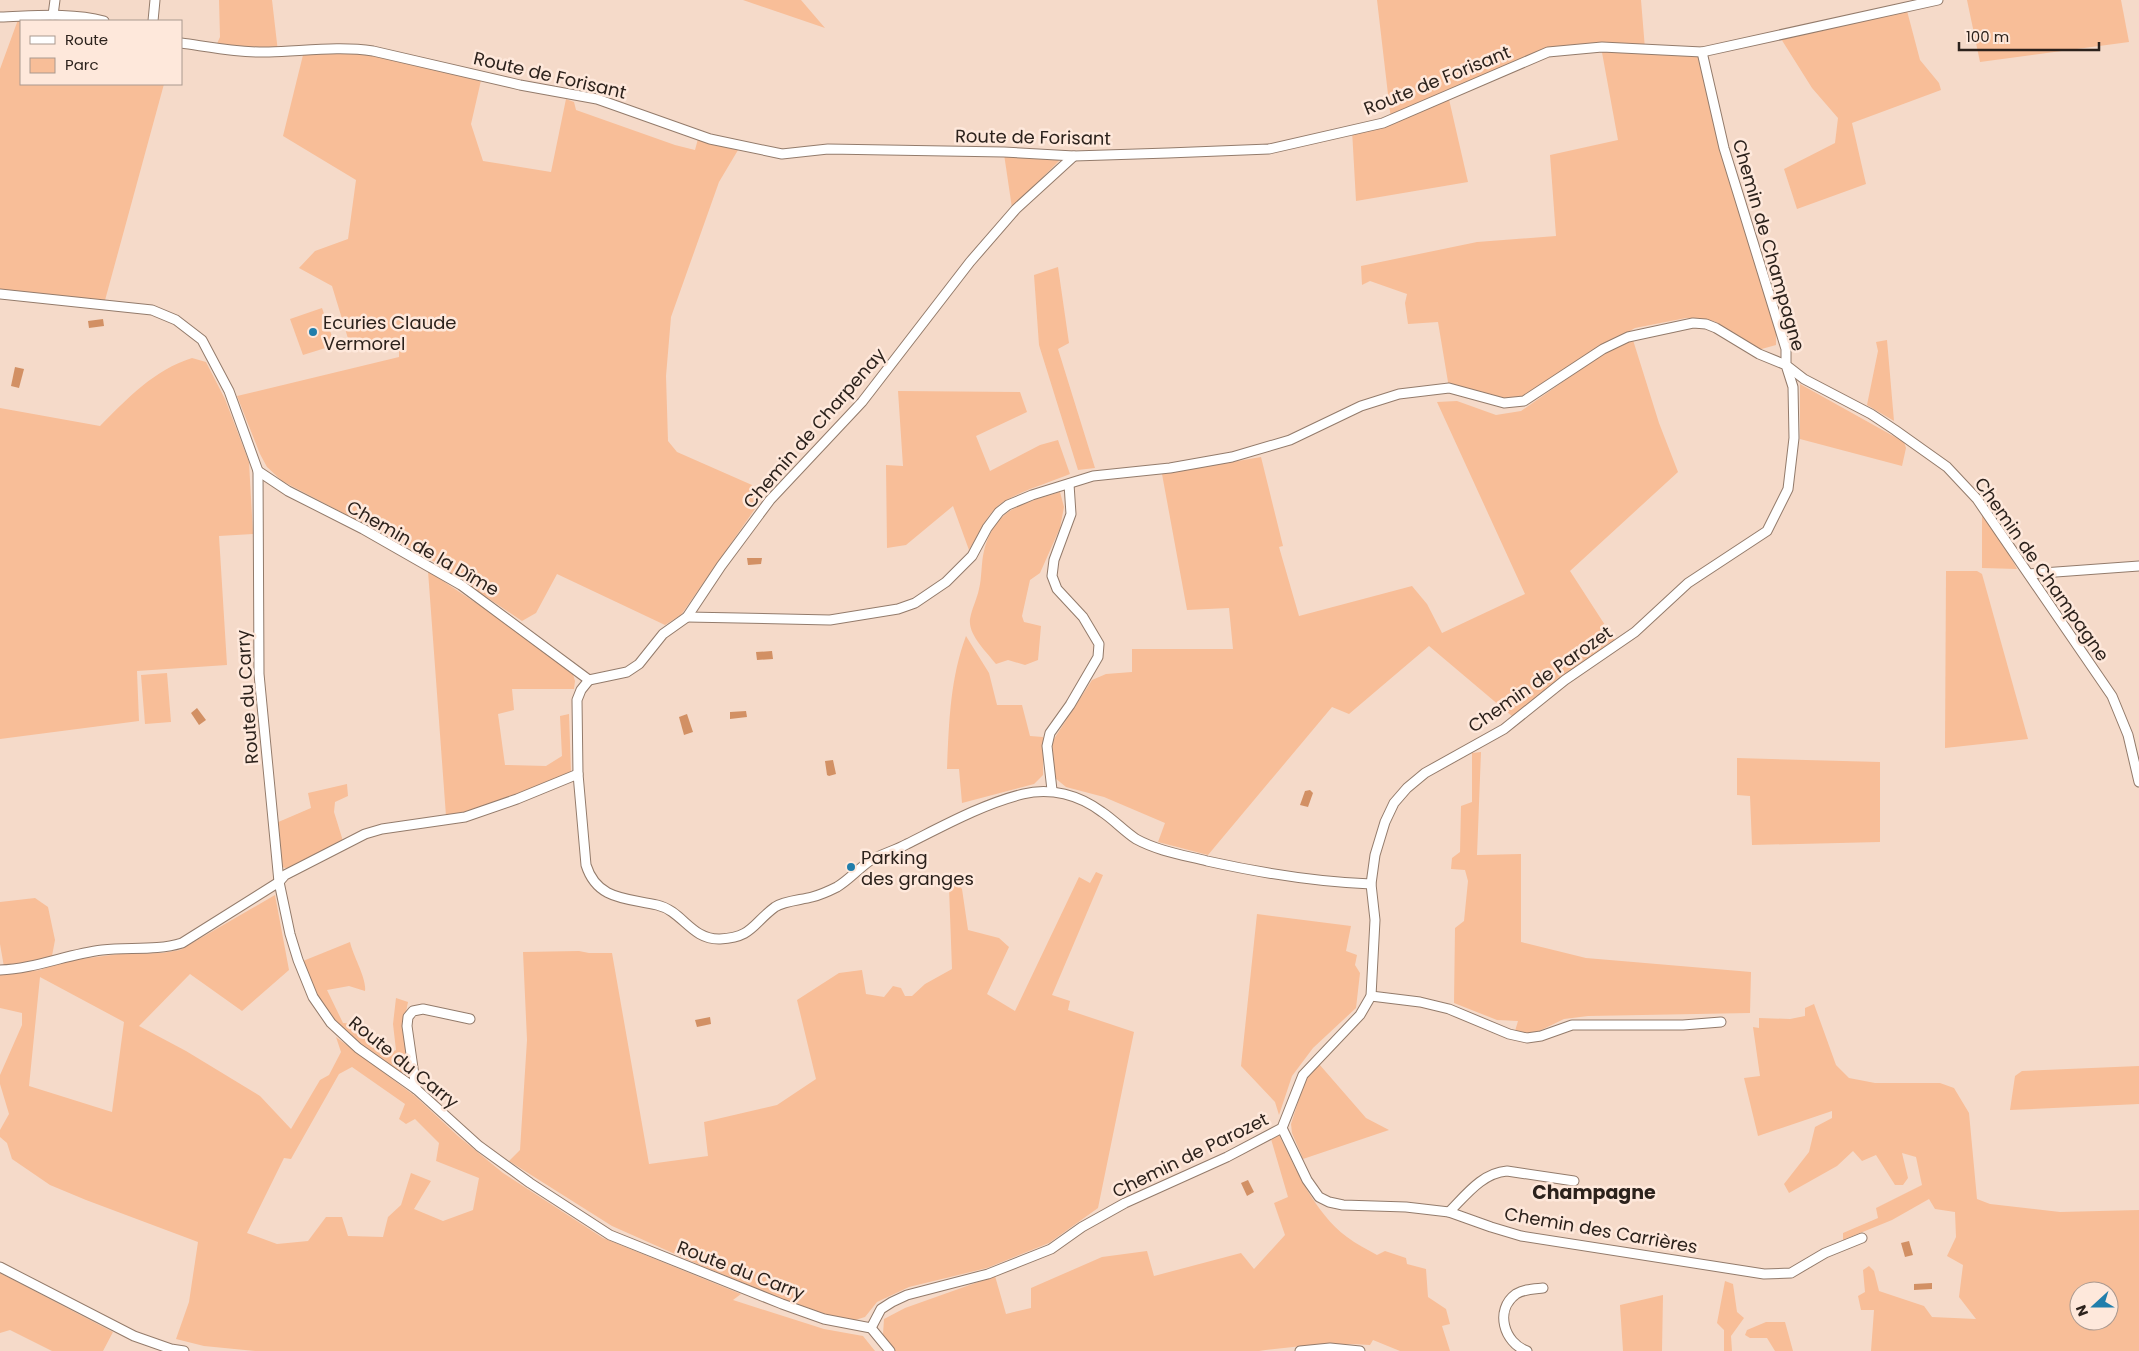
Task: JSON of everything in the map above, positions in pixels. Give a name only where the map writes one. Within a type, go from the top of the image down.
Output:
[{"type":"street","points":[[53,15],[55,0]]},
{"type":"street","points":[[153,20],[155,0]]},
{"type":"street","name":"Route de Forisant","points":[[182,43],[266,52],[358,49],[418,61],[520,86],[597,99],[710,139],[782,154],[828,149],[1004,152],[1074,156],[1269,149],[1383,123],[1548,52],[1602,47],[1702,52],[1938,0]]},
{"type":"street","points":[[0,17],[53,15],[90,17],[100,20]]},
{"type":"street","name":"Chemin de Champagne","points":[[1702,52],[1724,148],[1786,349],[1786,365],[1804,379],[1872,414],[1947,467],[1977,499],[2112,696],[2128,735],[2139,782]]},
{"type":"street","name":"Chemin de Charpenay","points":[[589,680],[627,672],[639,664],[664,634],[688,617],[721,566],[770,500],[862,402],[970,262],[1016,209],[1074,156]]},
{"type":"street","name":"Route du Carry","points":[[0,294],[152,310],[176,320],[202,340],[229,391],[258,471],[259,674],[278,882],[290,934],[313,997],[331,1023],[358,1048],[416,1089],[479,1146],[530,1183],[610,1235],[824,1320],[871,1328]]},
{"type":"street","points":[[688,617],[830,620],[898,609],[915,603],[946,582],[972,556],[987,528],[999,512],[1008,504],[1092,476],[1170,468],[1232,457],[1290,440],[1361,406],[1399,394],[1449,388],[1504,403],[1524,401],[1603,349],[1628,337],[1693,323],[1706,324],[1759,354],[1786,365]]},
{"type":"street","name":"Chemin de Parozet","points":[[871,1328],[881,1309],[892,1302],[907,1295],[988,1274],[1051,1249],[1082,1227],[1125,1203],[1228,1157],[1282,1128],[1303,1075],[1360,1015],[1371,996],[1375,920],[1372,884],[1375,855],[1385,822],[1394,803],[1407,788],[1425,773],[1504,729],[1565,680],[1635,632],[1688,582],[1767,531],[1788,489],[1794,438],[1794,387],[1786,365]]},
{"type":"street","name":"Chemin de la Dîme","points":[[258,471],[288,491],[363,528],[461,585],[589,680]]},
{"type":"street","points":[[1052,790],[1047,746],[1050,733],[1070,705],[1098,657],[1099,644],[1082,617],[1057,589],[1052,576],[1054,560],[1071,514],[1069,484]]},
{"type":"street","points":[[2029,574],[2139,566]]},
{"type":"street","points":[[589,680],[581,690],[577,700],[578,774],[586,865],[590,877],[599,888],[616,897],[674,912],[703,938],[720,939],[744,935],[776,906],[815,897],[839,886],[872,860],[954,821],[1003,799],[1027,793],[1052,790],[1086,802],[1101,811],[1134,838],[1154,848],[1256,872],[1338,883],[1372,884]]},
{"type":"street","points":[[0,970],[16,970],[70,955],[104,950],[166,948],[182,943],[278,882],[285,875],[365,834],[382,829],[465,817],[517,799],[578,774]]},
{"type":"street","points":[[1371,996],[1420,1002],[1449,1009],[1509,1034],[1527,1038],[1541,1036],[1572,1025],[1683,1025],[1721,1022]]},
{"type":"street","points":[[416,1089],[407,1026],[408,1017],[413,1011],[423,1009],[470,1019]]},
{"type":"street","name":"Chemin des Carrières","points":[[1282,1128],[1307,1180],[1319,1197],[1329,1202],[1343,1205],[1406,1207],[1449,1212],[1491,1228],[1521,1236],[1764,1274],[1791,1273],[1825,1253],[1862,1238]]},
{"type":"street","points":[[1449,1212],[1484,1178],[1499,1172],[1507,1171],[1574,1181]]},
{"type":"street","points":[[0,1267],[134,1336],[171,1349],[184,1351]]},
{"type":"street","points":[[1527,1351],[1513,1343],[1508,1336],[1504,1326],[1506,1306],[1515,1295],[1526,1290],[1543,1288]]},
{"type":"street","points":[[871,1328],[890,1351]]},
{"type":"street","points":[[1300,1351],[1330,1348],[1360,1351]]},
{"type":"green space","points":[[219,0],[272,0],[278,52],[215,48],[220,37]]},
{"type":"green space","points":[[743,0],[801,0],[825,28]]},
{"type":"green space","points":[[1377,0],[1641,0],[1645,49],[1702,52],[1706,73],[1776,316],[1776,345],[1758,350],[1714,321],[1686,318],[1635,328],[1602,347],[1524,401],[1504,403],[1449,388],[1438,322],[1408,324],[1405,303],[1407,294],[1370,281],[1362,285],[1361,266],[1477,242],[1556,236],[1550,155],[1618,140],[1601,47],[1548,52],[1448,95],[1468,182],[1356,201],[1352,130],[1391,120]]},
{"type":"green space","points":[[1967,0],[2121,0],[2129,42],[1980,62]]},
{"type":"green space","points":[[1906,7],[1920,60],[1939,83],[1941,90],[1852,123],[1866,184],[1797,209],[1784,169],[1835,143],[1838,118],[1812,88],[1778,34]]},
{"type":"green space","points":[[19,17],[83,20],[20,20],[20,85],[164,85],[104,304],[0,294],[0,69]]},
{"type":"green space","points":[[358,49],[482,76],[471,124],[483,161],[551,172],[566,99],[574,102],[576,110],[675,145],[695,150],[699,135],[741,145],[719,182],[671,317],[666,376],[668,441],[677,452],[752,485],[764,496],[681,615],[665,625],[557,574],[536,613],[522,621],[427,557],[282,481],[267,467],[260,454],[237,396],[399,357],[399,339],[350,345],[332,286],[299,268],[315,251],[348,239],[356,180],[283,136],[304,51]]},
{"type":"green space","points":[[1004,154],[1057,156],[1059,161],[1012,208]]},
{"type":"green space","points":[[1058,267],[1069,343],[1058,349],[1095,468],[1078,470],[1039,345],[1034,275]]},
{"type":"green space","name":"Ecuries Claude Vermorel","points":[[322,308],[335,345],[303,355],[290,319]]},
{"type":"green space","points":[[1633,340],[1659,423],[1678,472],[1570,571],[1616,642],[1513,717],[1429,646],[1349,714],[1332,707],[1208,855],[1158,842],[1165,823],[1104,797],[1066,787],[1055,778],[1052,742],[1092,680],[1106,674],[1132,672],[1132,649],[1233,649],[1229,608],[1187,610],[1162,474],[1261,457],[1283,546],[1279,547],[1299,616],[1412,586],[1427,604],[1442,633],[1525,594],[1437,402],[1457,401],[1496,415],[1521,411],[1614,346]]},
{"type":"green space","points":[[1887,340],[1894,421],[1867,405],[1878,351],[1876,342]]},
{"type":"green space","points":[[192,358],[206,362],[225,399],[249,462],[253,534],[219,536],[227,665],[137,671],[139,721],[0,739],[0,408],[100,426],[131,395],[154,377],[178,363]]},
{"type":"green space","points":[[1800,384],[1904,442],[1906,448],[1902,466],[1800,439]]},
{"type":"green space","points":[[898,391],[1020,392],[1027,412],[976,436],[990,471],[1040,445],[1058,440],[1070,474],[1023,492],[999,505],[986,520],[969,550],[953,506],[906,545],[887,548],[886,465],[903,466]]},
{"type":"green space","points":[[1060,492],[1064,507],[1060,528],[1040,573],[1030,580],[1022,616],[1024,622],[1041,626],[1038,660],[1025,665],[1008,660],[996,664],[975,637],[970,625],[980,584],[982,560],[989,536],[995,525],[1012,509]]},
{"type":"green space","points":[[1982,514],[2008,552],[2017,569],[1982,568]]},
{"type":"green space","points":[[428,571],[512,627],[572,671],[575,681],[574,689],[512,689],[514,710],[498,714],[505,765],[546,766],[562,756],[560,716],[569,714],[571,772],[494,804],[446,816]]},
{"type":"green space","points":[[1946,571],[1977,571],[1982,574],[2028,739],[1945,748]]},
{"type":"green space","points":[[966,636],[989,673],[997,705],[1022,705],[1030,736],[1043,737],[1043,775],[1034,784],[962,803],[959,769],[947,769],[953,685]]},
{"type":"green space","points":[[167,673],[171,722],[145,724],[141,675]]},
{"type":"green space","points":[[1481,752],[1477,855],[1521,854],[1521,942],[1586,958],[1751,972],[1750,1013],[1588,1016],[1564,1019],[1533,1034],[1515,1031],[1518,1021],[1497,1020],[1454,1003],[1455,928],[1464,921],[1468,881],[1465,870],[1451,869],[1452,858],[1460,852],[1461,806],[1472,802],[1472,753]]},
{"type":"green space","points":[[1737,758],[1880,762],[1880,842],[1752,845],[1750,796],[1737,795]]},
{"type":"green space","points":[[347,784],[348,796],[335,802],[334,812],[343,841],[289,869],[282,867],[276,823],[311,808],[308,793]]},
{"type":"green space","points":[[1096,872],[1103,875],[1052,995],[1070,1001],[1068,1010],[1134,1032],[1098,1208],[1049,1243],[987,1268],[909,1287],[877,1302],[865,1317],[852,1321],[817,1313],[702,1266],[612,1226],[509,1161],[520,1150],[527,1040],[523,952],[579,951],[612,953],[649,1164],[708,1156],[704,1122],[777,1105],[816,1079],[797,1000],[839,973],[862,970],[866,994],[884,997],[893,986],[901,988],[905,996],[912,996],[925,984],[952,969],[949,888],[958,884],[962,889],[968,930],[999,938],[1009,947],[987,994],[1015,1011],[1079,877],[1090,883]]},
{"type":"green space","points":[[275,895],[289,970],[242,1011],[190,974],[139,1026],[186,1051],[260,1096],[291,1129],[320,1080],[329,1075],[341,1052],[336,1037],[415,1096],[458,1136],[503,1173],[603,1238],[741,1294],[733,1300],[824,1329],[863,1336],[875,1351],[255,1351],[204,1346],[176,1339],[189,1302],[198,1242],[50,1185],[12,1159],[7,1143],[0,1137],[0,1130],[9,1114],[0,1084],[0,1075],[22,1025],[22,1013],[0,1008],[0,974],[40,970],[66,961],[119,954],[162,953],[180,950]],"holes":[[[40,977],[124,1022],[112,1112],[29,1086]],[[352,1067],[405,1104],[399,1119],[406,1124],[415,1119],[439,1143],[436,1161],[479,1178],[473,1210],[443,1221],[414,1209],[431,1181],[411,1173],[401,1205],[388,1217],[383,1237],[348,1236],[342,1217],[326,1217],[308,1241],[277,1244],[247,1233],[284,1158],[291,1159],[339,1074]]]},
{"type":"green space","points":[[35,898],[48,907],[55,940],[52,956],[4,967],[0,944],[0,902]]},
{"type":"green space","points":[[1257,914],[1351,926],[1346,951],[1357,955],[1355,965],[1360,973],[1356,1008],[1313,1048],[1292,1076],[1279,1115],[1275,1102],[1241,1066]]},
{"type":"green space","points":[[350,942],[364,980],[365,991],[349,986],[327,990],[343,1023],[356,1024],[388,1054],[396,1050],[393,1024],[396,998],[408,1002],[403,1027],[411,1078],[406,1078],[393,1069],[344,1031],[323,1007],[312,990],[303,961]]},
{"type":"green space","points":[[1814,1004],[1836,1065],[1849,1078],[1875,1083],[1940,1083],[1954,1088],[1969,1113],[1977,1199],[1990,1204],[2060,1212],[2139,1210],[2139,1351],[1871,1351],[1874,1310],[1861,1310],[1858,1296],[1865,1292],[1863,1270],[1869,1266],[1874,1271],[1879,1291],[1924,1306],[1932,1317],[1976,1319],[1959,1297],[1963,1265],[1947,1256],[1956,1237],[1955,1212],[1935,1209],[1929,1199],[1892,1220],[1843,1240],[1843,1233],[1878,1218],[1876,1208],[1922,1185],[1916,1157],[1902,1153],[1908,1178],[1903,1185],[1895,1185],[1876,1155],[1862,1161],[1853,1151],[1837,1166],[1789,1193],[1784,1184],[1809,1152],[1815,1127],[1832,1118],[1832,1111],[1758,1136],[1744,1078],[1760,1076],[1753,1027],[1759,1028],[1759,1018],[1790,1019],[1805,1016],[1805,1008]]},
{"type":"green space","points":[[1319,1064],[1366,1118],[1389,1130],[1303,1159],[1292,1133],[1291,1124],[1305,1080]]},
{"type":"green space","points":[[2139,1066],[2139,1104],[2010,1110],[2015,1076],[2022,1071]]},
{"type":"green space","points":[[1279,1135],[1307,1190],[1335,1227],[1350,1240],[1377,1255],[1385,1251],[1406,1258],[1407,1264],[1426,1269],[1428,1297],[1446,1309],[1450,1324],[1442,1326],[1450,1351],[1400,1351],[1373,1340],[1370,1345],[1315,1345],[1259,1351],[894,1351],[883,1334],[884,1319],[905,1308],[995,1276],[1006,1314],[1031,1308],[1031,1288],[1102,1257],[1147,1251],[1154,1276],[1241,1253],[1254,1269],[1285,1235],[1274,1203],[1288,1197],[1271,1139]]},
{"type":"green space","points":[[0,1273],[113,1332],[103,1351],[52,1351],[10,1330],[0,1333]]},
{"type":"green space","points":[[1725,1281],[1733,1284],[1737,1312],[1744,1318],[1731,1336],[1732,1351],[1724,1351],[1724,1330],[1717,1323]]},
{"type":"green space","points":[[1663,1295],[1662,1351],[1623,1351],[1620,1305]]},
{"type":"green space","points":[[1766,1322],[1785,1322],[1793,1351],[1775,1351],[1767,1338],[1750,1338],[1745,1335],[1747,1330]]},
{"type":"shaded area","points":[[103,319],[104,326],[89,328],[88,321]]},
{"type":"shaded area","points":[[15,367],[24,369],[19,388],[11,386]]},
{"type":"shaded area","points":[[747,558],[762,558],[761,564],[748,565]]},
{"type":"shaded area","points":[[772,651],[773,659],[757,660],[756,652]]},
{"type":"shaded area","points":[[197,708],[206,720],[199,725],[191,713]]},
{"type":"shaded area","points":[[746,711],[747,717],[730,719],[730,712]]},
{"type":"shaded area","points":[[687,714],[693,732],[684,735],[679,717]]},
{"type":"shaded area","points":[[833,760],[836,774],[829,776],[827,775],[825,761]]},
{"type":"shaded area","points":[[1310,790],[1313,793],[1308,807],[1300,805],[1305,791]]},
{"type":"shaded area","points":[[710,1017],[711,1024],[697,1027],[695,1020]]},
{"type":"shaded area","points":[[1248,1180],[1254,1192],[1247,1196],[1241,1183]]},
{"type":"shaded area","points":[[1909,1241],[1913,1255],[1905,1257],[1901,1243]]},
{"type":"shaded area","points":[[1932,1283],[1932,1289],[1914,1290],[1914,1284]]},
{"type":"place","name":"Ecuries Claude Vermorel","points":[[313,332]]},
{"type":"place","name":"Parking des granges","points":[[851,867]]},
{"type":"district","name":"Champagne","points":[[1594,1192]]}]
